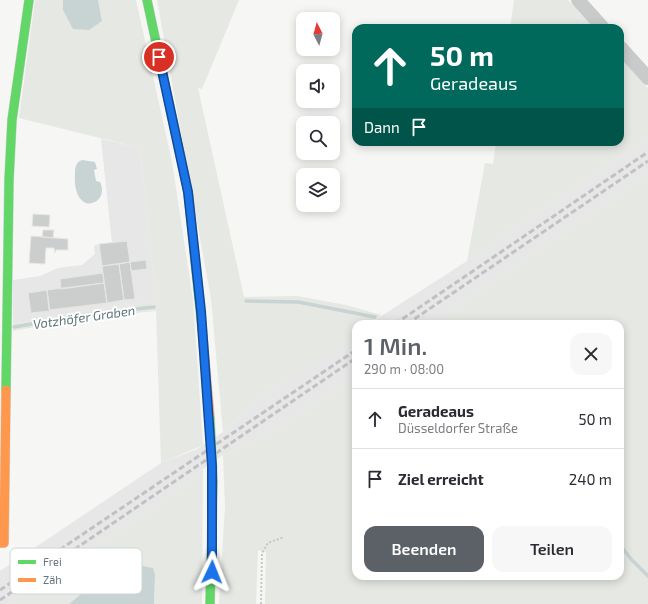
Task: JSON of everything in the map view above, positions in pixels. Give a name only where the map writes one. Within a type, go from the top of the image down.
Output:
[{"type":"main road","points":[[2,543],[9,180],[12,120],[29,0]]},
{"type":"main road","points":[[147,0],[188,192],[201,311],[210,418],[213,482],[210,604]]},
{"type":"street","points":[[578,0],[599,24]]},
{"type":"street","points":[[624,51],[648,78]]},
{"type":"path","points":[[260,604],[262,553],[268,543],[284,537]]},
{"type":"shaded area","points":[[35,0],[63,0],[63,10],[102,21],[98,0],[136,0],[172,162],[193,300],[203,445],[161,463],[156,311],[84,318],[13,331],[13,324],[83,311],[156,302],[140,148],[19,118]]},
{"type":"shaded area","points":[[63,0],[98,0],[102,21],[89,30],[73,29],[63,10]]},
{"type":"shaded area","points":[[157,0],[239,0],[202,89],[198,88],[244,297],[297,296],[346,305],[381,315],[374,320],[352,320],[352,338],[256,401],[223,432],[211,299]]},
{"type":"shaded area","points":[[514,0],[568,0],[589,24],[511,24]]},
{"type":"shaded area","points":[[624,61],[648,88],[648,138],[467,261],[485,163],[493,164],[495,146],[624,146]]},
{"type":"shaded area","points":[[648,138],[648,174],[438,320],[375,320],[467,261]]},
{"type":"shaded area","points":[[101,139],[140,148],[156,302],[83,311],[13,324],[13,280],[40,276],[58,268],[82,265],[95,254],[94,245],[112,243]]},
{"type":"shaded area","points":[[82,160],[95,162],[97,169],[94,170],[96,181],[100,182],[102,190],[100,197],[96,201],[90,203],[84,202],[79,197],[76,188],[76,167],[77,163]]},
{"type":"shaded area","points":[[648,174],[648,604],[265,604],[266,552],[258,550],[256,604],[219,604],[225,507],[223,455],[259,439],[352,379],[352,580],[624,580],[624,320],[438,320]]},
{"type":"shaded area","points":[[352,338],[352,379],[259,439],[223,455],[158,505],[92,548],[34,548],[161,463],[197,449],[223,432],[256,401]]},
{"type":"shaded area","points":[[203,469],[202,604],[154,604],[155,575],[142,566],[142,548],[92,548],[158,505]]},
{"type":"shaded area","points":[[10,564],[10,594],[22,594],[7,604],[0,604],[0,571]]},
{"type":"shaded area","points":[[142,566],[153,568],[155,575],[154,604],[69,604],[81,594],[142,594]]},
{"type":"shaded area","points":[[22,594],[81,594],[69,604],[7,604]]},
{"type":"building","points":[[33,214],[50,215],[49,227],[32,226]]},
{"type":"building","points":[[43,230],[54,230],[53,238],[42,237]]},
{"type":"building","points":[[31,236],[68,239],[68,250],[56,250],[55,253],[54,248],[46,248],[45,264],[29,263]]},
{"type":"building","points":[[127,241],[130,262],[102,266],[99,244]]},
{"type":"building","points":[[146,260],[147,269],[131,271],[130,262]]},
{"type":"building","points":[[130,262],[135,299],[124,300],[119,264]]},
{"type":"building","points":[[119,264],[124,300],[107,303],[102,266]]},
{"type":"building","points":[[103,273],[104,283],[61,289],[60,279]]},
{"type":"building","points":[[104,283],[107,303],[49,310],[47,290]]},
{"type":"building","points":[[47,290],[50,311],[31,313],[28,293]]},
{"type":"waterway","name":"Votzhöfer Graben","points":[[246,301],[298,302],[375,317]]},
{"type":"waterway","name":"Votzhöfer Graben","points":[[14,327],[84,315],[154,307]]},
{"type":"waterway","name":"Votzhöfer Graben","points":[[624,550],[648,576]]},
{"type":"railway","points":[[401,320],[648,152]]},
{"type":"railway","points":[[413,320],[648,161]]},
{"type":"railway","points":[[62,548],[352,353]]},
{"type":"railway","points":[[76,548],[352,361]]},
{"type":"railway","points":[[0,590],[10,583]]},
{"type":"railway","points":[[0,600],[10,593]]},
{"type":"traffic: fast","points":[[6,390],[9,180],[12,120],[29,0]]},
{"type":"traffic: fast","points":[[147,0],[188,192],[202,328]]},
{"type":"traffic: fast","points":[[210,419],[213,482]]},
{"type":"traffic: fast","points":[[210,604],[213,482]]},
{"type":"traffic: slow","points":[[202,328],[210,419]]},
{"type":"traffic: slow","points":[[0,543],[4,543],[6,390]]},
{"type":"route","points":[[159,57],[188,192],[201,311],[210,418],[213,496],[212,572]]}]
